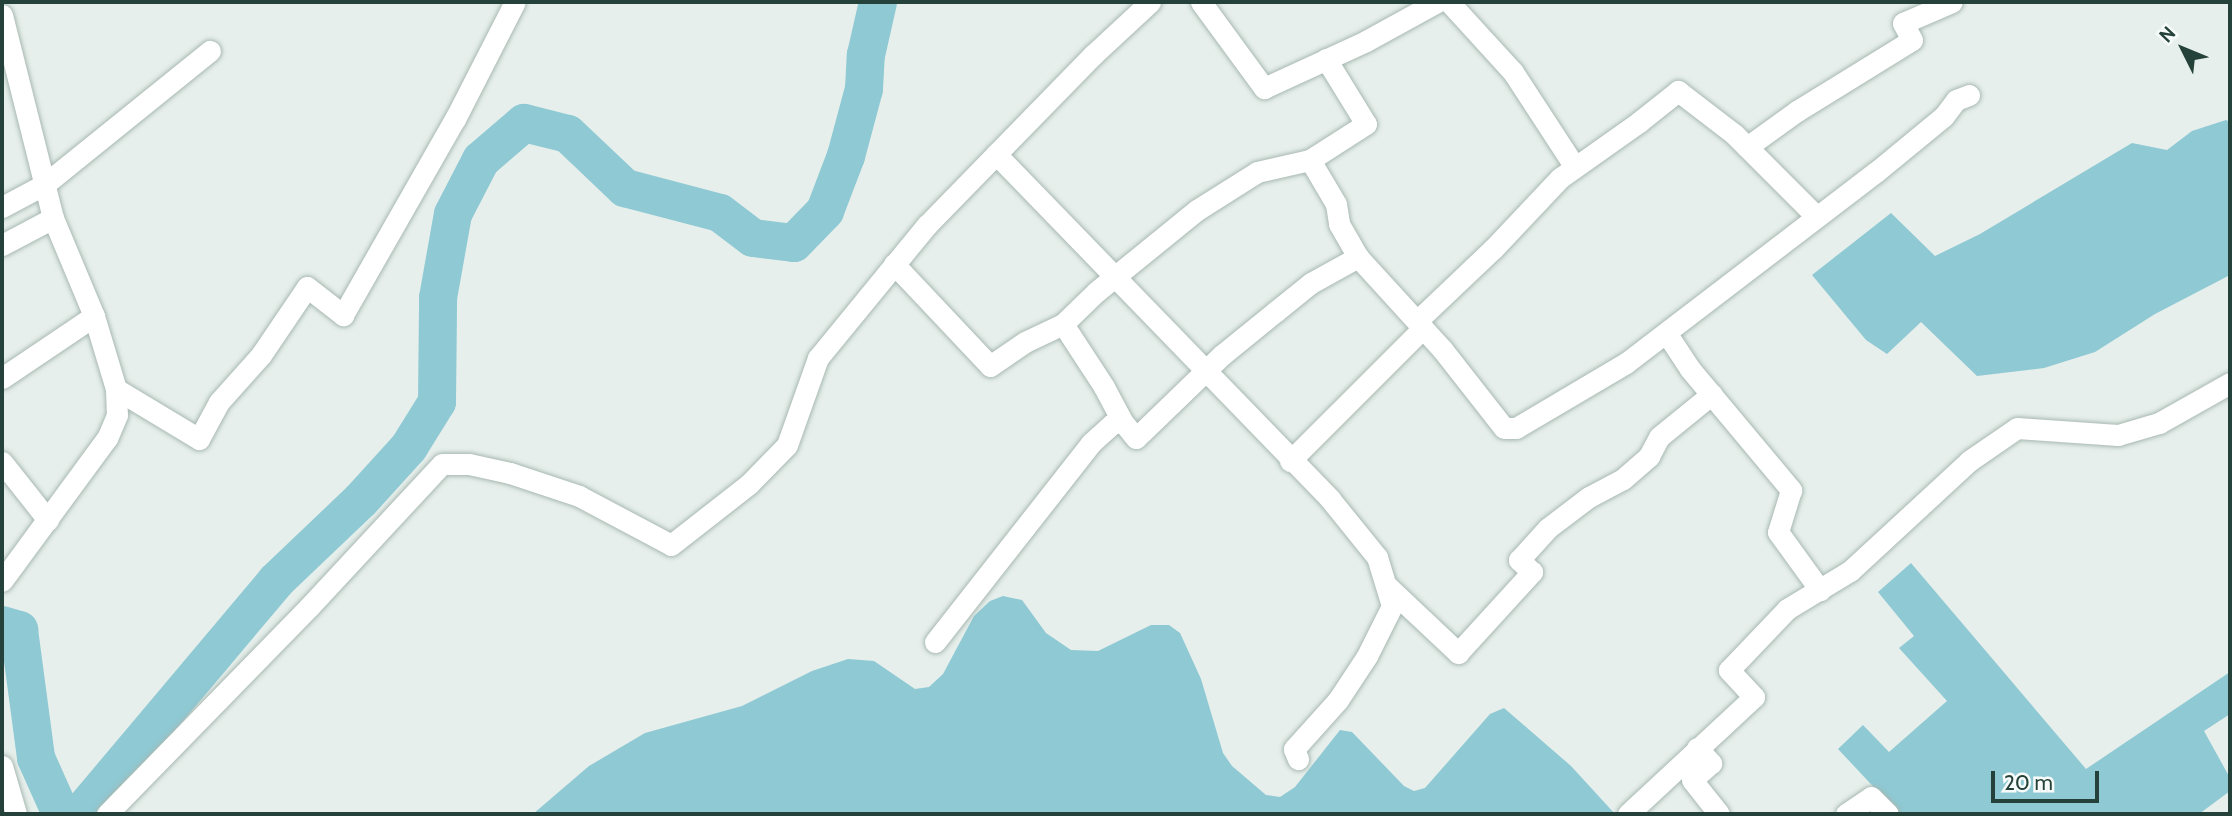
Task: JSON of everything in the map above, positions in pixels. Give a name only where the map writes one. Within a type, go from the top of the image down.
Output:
[{"type":"street","points":[[116,389],[199,439],[219,402],[261,355],[307,288],[343,315],[448,131],[515,2]]},
{"type":"street","points":[[107,814],[309,607],[442,464],[469,464],[510,473],[579,496],[671,545],[749,484],[787,445],[818,358],[894,264],[927,225],[996,154],[1150,2]]},
{"type":"street","points":[[1201,2],[1265,88],[1437,2]]},
{"type":"street","points":[[1448,2],[1513,72],[1575,167]]},
{"type":"street","points":[[1747,147],[1797,111],[1912,40],[1903,23],[1952,2]]},
{"type":"street","points":[[2,15],[54,218],[94,316],[116,389],[117,415],[107,438],[2,581]]},
{"type":"street","points":[[2,207],[45,184],[210,51]]},
{"type":"street","points":[[894,264],[990,366],[1024,342],[1063,324],[1114,277],[1197,210],[1257,172],[1310,160],[1366,124],[1326,59]]},
{"type":"street","points":[[1290,460],[1560,178],[1678,91],[1747,147],[1816,217]]},
{"type":"street","points":[[1310,160],[1336,204],[1339,224],[1358,257],[1420,325],[1504,428],[1516,428],[1626,363],[1667,334],[1944,116],[1956,100],[1969,95]]},
{"type":"street","points":[[996,154],[1330,499],[1377,557],[1392,606],[1367,656],[1338,700],[1294,749],[1298,759]]},
{"type":"street","points":[[2,245],[54,218]]},
{"type":"street","points":[[1063,324],[1104,387],[1122,421],[1136,438],[1206,371],[1311,283],[1358,257]]},
{"type":"street","points":[[2,378],[94,316]]},
{"type":"street","points":[[1667,334],[1690,369],[1791,490],[1778,531],[1820,590]]},
{"type":"street","points":[[1628,814],[1754,697],[1730,670],[1787,609],[1850,572],[1925,499],[1969,461],[2017,428],[2118,435],[2159,423],[2230,383]]},
{"type":"street","points":[[1387,586],[1458,653],[1532,572],[1519,560],[1548,528],[1589,497],[1623,479],[1649,456],[1659,437],[1713,394]]},
{"type":"street","points":[[935,642],[1091,443],[1112,424],[1122,421]]},
{"type":"street","points":[[2,462],[48,520]]},
{"type":"street","points":[[1697,748],[1711,763],[1692,780],[1720,814]]},
{"type":"street","points":[[2,766],[16,814]]},
{"type":"street","points":[[1846,814],[1871,797],[1888,814]]},
{"type":"water","points":[[2226,120],[2230,122],[2230,275],[2155,314],[2095,352],[2044,368],[1977,376],[1921,322],[1887,354],[1866,340],[1812,275],[1891,213],[1935,256],[1980,234],[2132,143],[2167,150],[2192,131]]},
{"type":"water","points":[[1911,563],[2086,769],[2230,672],[2230,714],[2204,731],[2230,778],[2230,791],[2199,814],[1899,814],[1838,749],[1863,725],[1889,752],[1947,701],[1899,648],[1914,636],[1878,592]]},
{"type":"water","points":[[1003,596],[1022,600],[1046,633],[1071,650],[1098,651],[1151,625],[1169,625],[1180,633],[1201,679],[1223,753],[1232,766],[1266,795],[1280,797],[1295,787],[1340,730],[1352,732],[1404,786],[1414,791],[1425,788],[1490,714],[1504,708],[1571,766],[1615,814],[533,814],[589,766],[645,733],[742,706],[812,671],[848,659],[874,661],[915,689],[929,687],[943,674],[974,616],[990,601]]},
{"type":"waterway","points":[[80,814],[276,581],[361,500],[409,447],[437,402],[438,298],[453,214],[481,160],[524,123],[568,134],[625,188],[720,213],[753,238],[794,243],[825,211],[846,156],[864,89],[866,55],[878,2]]},
{"type":"waterway","points":[[2,625],[19,630],[36,758],[61,814]]}]
